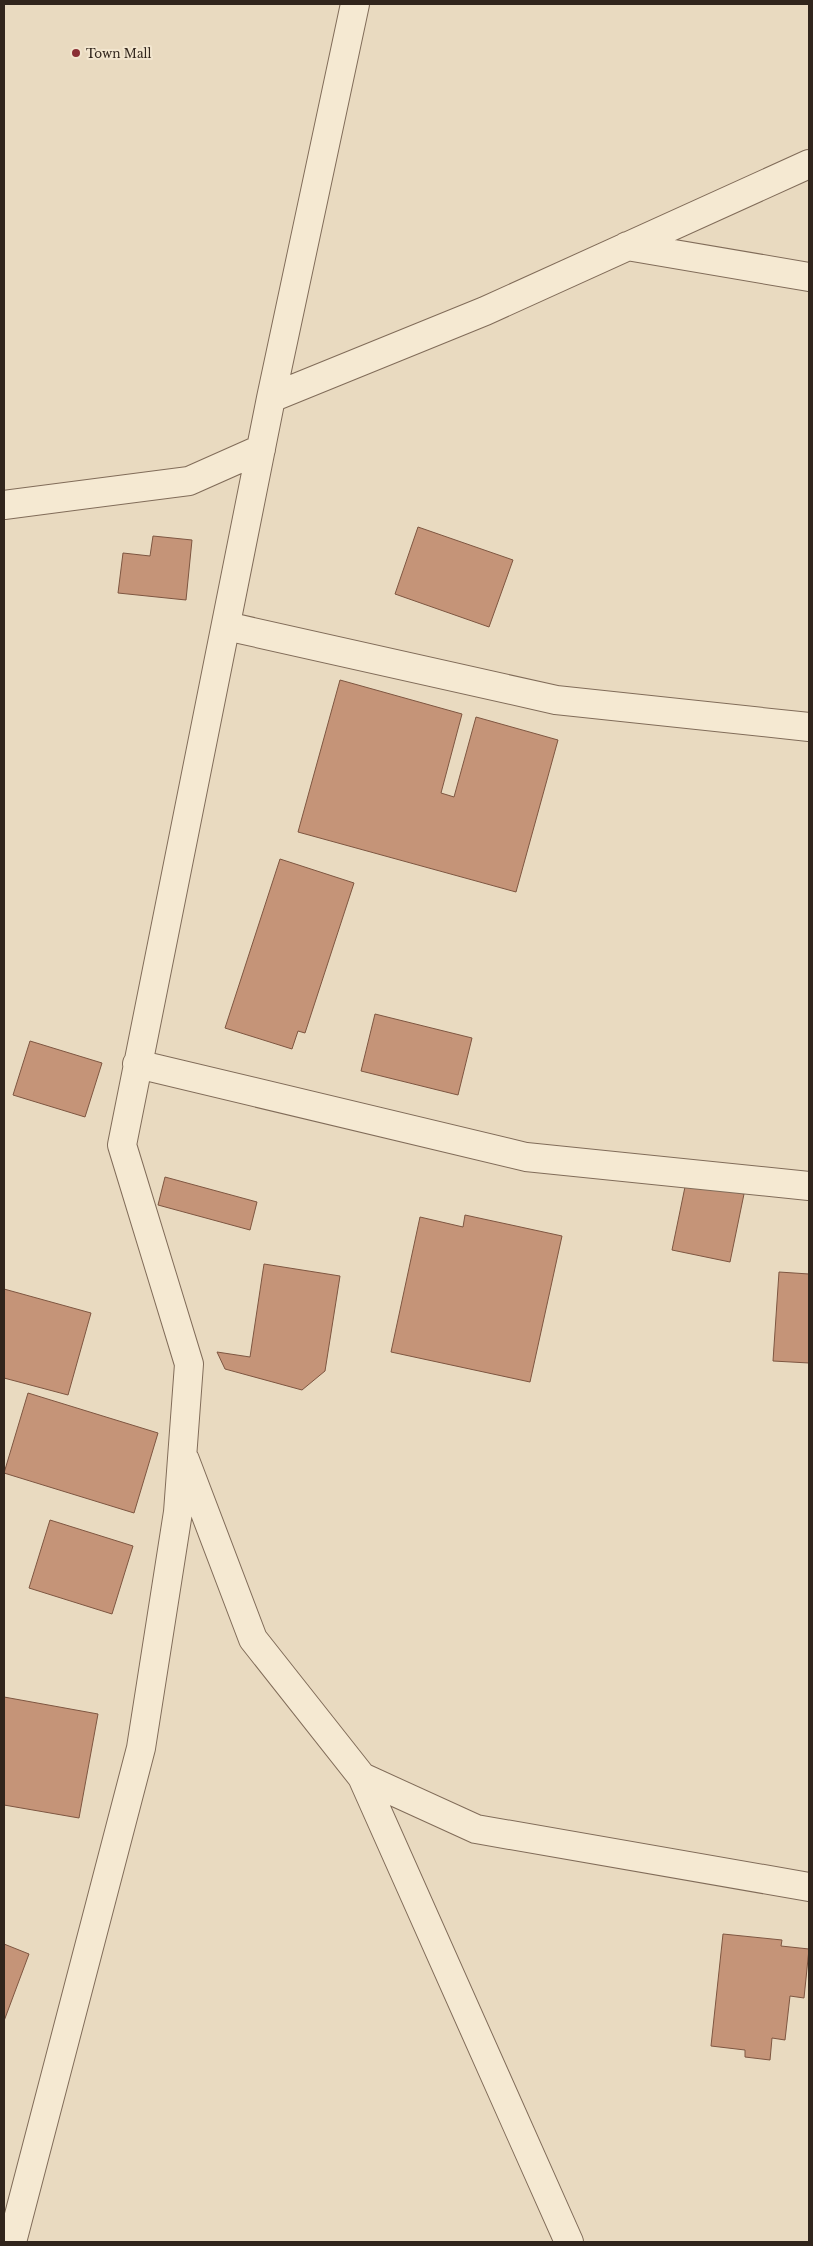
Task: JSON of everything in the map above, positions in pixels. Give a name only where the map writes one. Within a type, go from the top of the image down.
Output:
[{"type":"street","points":[[12,2242],[140,1748],[178,1512],[188,1364],[122,1145],[271,398],[354,4]]},
{"type":"street","points":[[271,398],[485,311],[809,164]]},
{"type":"street","points":[[627,246],[809,276]]},
{"type":"street","points":[[4,505],[189,481],[261,449]]},
{"type":"street","points":[[226,626],[556,700],[809,727]]},
{"type":"street","points":[[137,1064],[526,1157],[809,1186]]},
{"type":"street","points":[[182,1452],[253,1639],[362,1777],[569,2242]]},
{"type":"street","points":[[362,1777],[476,1829],[809,1887]]},
{"type":"building","points":[[418,527],[513,560],[489,627],[395,594]]},
{"type":"building","points":[[153,536],[192,540],[186,600],[118,593],[123,553],[150,556]]},
{"type":"building","points":[[340,680],[462,714],[441,793],[454,797],[476,717],[558,740],[516,892],[298,832]]},
{"type":"building","points":[[280,859],[354,883],[305,1033],[298,1031],[292,1049],[225,1028]]},
{"type":"building","points":[[375,1014],[472,1038],[458,1095],[361,1071]]},
{"type":"building","points":[[30,1041],[102,1063],[85,1117],[13,1095]]},
{"type":"building","points":[[165,1177],[257,1202],[250,1230],[158,1205]]},
{"type":"building","points":[[686,1182],[744,1194],[730,1262],[672,1250]]},
{"type":"building","points":[[465,1215],[562,1236],[530,1382],[391,1352],[420,1217],[463,1227]]},
{"type":"building","points":[[264,1264],[340,1276],[325,1371],[302,1390],[225,1369],[217,1352],[250,1357]]},
{"type":"building","points":[[779,1272],[809,1274],[809,1363],[773,1361]]},
{"type":"building","points":[[4,1289],[91,1313],[68,1395],[4,1378]]},
{"type":"building","points":[[28,1393],[158,1433],[134,1513],[4,1473]]},
{"type":"building","points":[[50,1520],[133,1546],[112,1614],[29,1588]]},
{"type":"building","points":[[4,1697],[98,1714],[79,1818],[4,1805]]},
{"type":"building","points":[[723,1934],[782,1940],[781,1946],[809,1949],[804,1998],[790,1996],[785,2040],[772,2038],[770,2060],[745,2057],[745,2050],[711,2046]]},
{"type":"building","points":[[4,1944],[29,1954],[4,2021]]},
{"type":"place","name":"Town Mall","points":[[76,53]]}]
